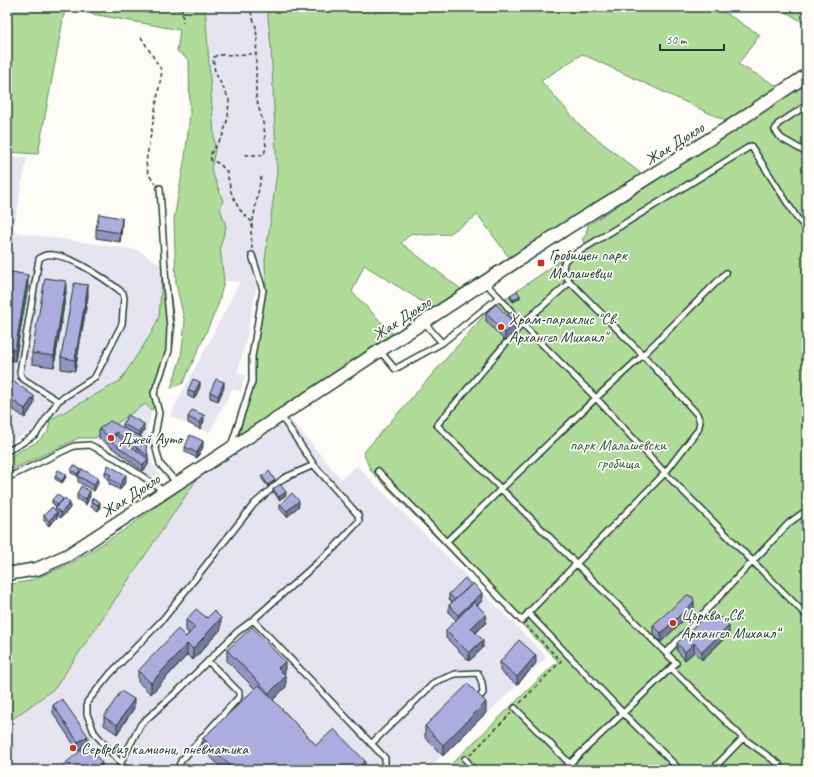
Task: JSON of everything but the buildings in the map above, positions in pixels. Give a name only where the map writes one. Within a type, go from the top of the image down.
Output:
[{"type":"street","name":"Жак Дюкло","points":[[7,574],[37,569],[68,555],[567,228],[729,127],[807,75]]},
{"type":"lane","points":[[807,105],[778,124],[775,130],[781,138],[807,153]]},
{"type":"lane","points":[[378,471],[522,621],[528,613],[665,473],[698,430],[700,422],[697,414],[643,356],[570,282],[564,273],[562,266],[565,260],[751,146],[797,218],[807,229]]},
{"type":"lane","points":[[160,188],[170,327],[169,351],[154,393],[159,413],[154,441],[160,464],[177,483]]},
{"type":"lane","points":[[7,451],[36,434],[58,401],[95,377],[122,324],[123,293],[75,262],[52,254],[42,256],[39,259],[20,372],[21,377],[58,401]]},
{"type":"lane","points":[[230,449],[252,382],[252,357],[263,290],[252,255]]},
{"type":"lane","points":[[446,542],[596,398],[643,356],[726,272]]},
{"type":"lane","points":[[484,282],[522,324],[596,398],[665,473],[807,616]]},
{"type":"lane","points":[[563,770],[624,714],[676,663],[437,425],[522,324],[570,282]]},
{"type":"lane","points":[[380,351],[395,369],[442,343],[499,297]]},
{"type":"lane","points":[[424,322],[442,343]]},
{"type":"lane","points":[[120,764],[140,724],[179,690],[237,632],[253,620],[334,548],[358,521],[358,515],[314,465],[281,416]]},
{"type":"lane","points":[[7,478],[74,446],[90,445],[117,459],[164,491]]},
{"type":"lane","points":[[126,770],[94,732],[87,714],[87,702],[110,674],[164,618],[254,504],[284,478],[314,465]]},
{"type":"lane","points":[[666,653],[789,523],[807,510]]},
{"type":"lane","points":[[528,613],[624,714],[680,770]]},
{"type":"lane","points":[[253,620],[385,758],[385,764],[379,770]]},
{"type":"lane","points":[[180,770],[179,766],[181,761],[239,697],[239,692],[208,661]]},
{"type":"lane","points":[[671,668],[743,738],[779,764]]},
{"type":"lane","points":[[371,744],[435,682],[455,674],[478,673],[482,683],[483,693],[478,699]]},
{"type":"lane","points":[[515,708],[576,770]]},
{"type":"lane","points":[[712,770],[743,738]]},
{"type":"lane","points":[[465,760],[474,770]]},
{"type":"path","points":[[182,7],[183,23]]},
{"type":"path","points":[[245,155],[264,155],[266,146],[264,127],[256,97],[256,54],[258,40],[256,27],[249,7]]},
{"type":"path","points":[[141,37],[162,71],[146,162],[148,174],[160,188]]},
{"type":"path","points":[[252,222],[239,210],[231,192],[227,172],[220,164],[211,160],[210,155],[223,135],[228,117],[229,99],[215,72],[213,58],[216,55],[256,54]]},
{"type":"path","points":[[252,255],[252,222],[261,178]]},
{"type":"path","points":[[454,770],[561,661],[522,621]]},
{"type":"shaded area","points":[[205,7],[267,7],[271,47],[277,172],[265,260],[266,284],[250,283],[257,284],[246,341],[237,373],[245,375],[241,391],[232,389],[209,433],[170,416],[240,282],[224,281],[220,247],[226,227],[220,208],[223,201],[211,169],[215,150]]},
{"type":"shaded area","points":[[7,157],[27,157],[13,232],[137,250],[163,266],[159,317],[151,334],[120,381],[7,444]]},
{"type":"shaded area","points":[[145,404],[152,410],[147,431],[147,441],[152,464],[160,474],[151,477],[95,438]]},
{"type":"shaded area","points":[[285,413],[341,479],[357,466],[547,657],[427,770],[7,770],[7,723],[55,688],[210,461]]},
{"type":"green space","points":[[7,7],[205,7],[215,150],[211,169],[223,201],[220,208],[226,227],[220,247],[224,281],[218,305],[183,383],[171,388],[181,357],[185,323],[176,284],[174,219],[185,157],[190,115],[189,60],[177,51],[180,30],[65,9],[38,154],[7,152]]},
{"type":"green space","points":[[267,7],[716,7],[760,35],[738,64],[779,87],[726,121],[582,54],[541,81],[581,126],[644,176],[511,260],[478,215],[449,234],[426,235],[412,233],[401,243],[462,290],[434,309],[364,265],[352,292],[394,335],[238,438],[255,381],[254,356],[266,284],[265,260],[277,172],[271,47]]},
{"type":"green space","points":[[778,7],[807,7],[807,25]]},
{"type":"green space","name":"парк Малашевски гробища","points":[[807,82],[807,770],[445,770],[558,661],[371,471],[363,453],[488,311],[586,244],[582,240],[586,234],[588,225]]},
{"type":"green space","points":[[163,266],[167,267],[175,330],[172,352],[152,410],[145,404],[95,438],[79,438],[7,472],[7,458],[37,442],[48,432],[50,420],[120,381],[151,334],[159,317]]},
{"type":"green space","points":[[199,476],[55,688],[7,723],[7,585],[29,581],[72,563],[124,530]]},
{"type":"water","points":[[807,748],[807,770],[800,770]]},
{"type":"place","name":"Гробищен парк Малашевци","points":[[541,263]]},
{"type":"place","name":"Храм-параклис \"Св. Архангел Михаил\"","points":[[501,327]]},
{"type":"place","name":"Джей Ауто","points":[[111,438]]},
{"type":"place","name":"Църква „Св. Архангел Михаил“","points":[[673,623]]},
{"type":"place","name":"Серврвиз камиони, пневматика","points":[[73,748]]}]
